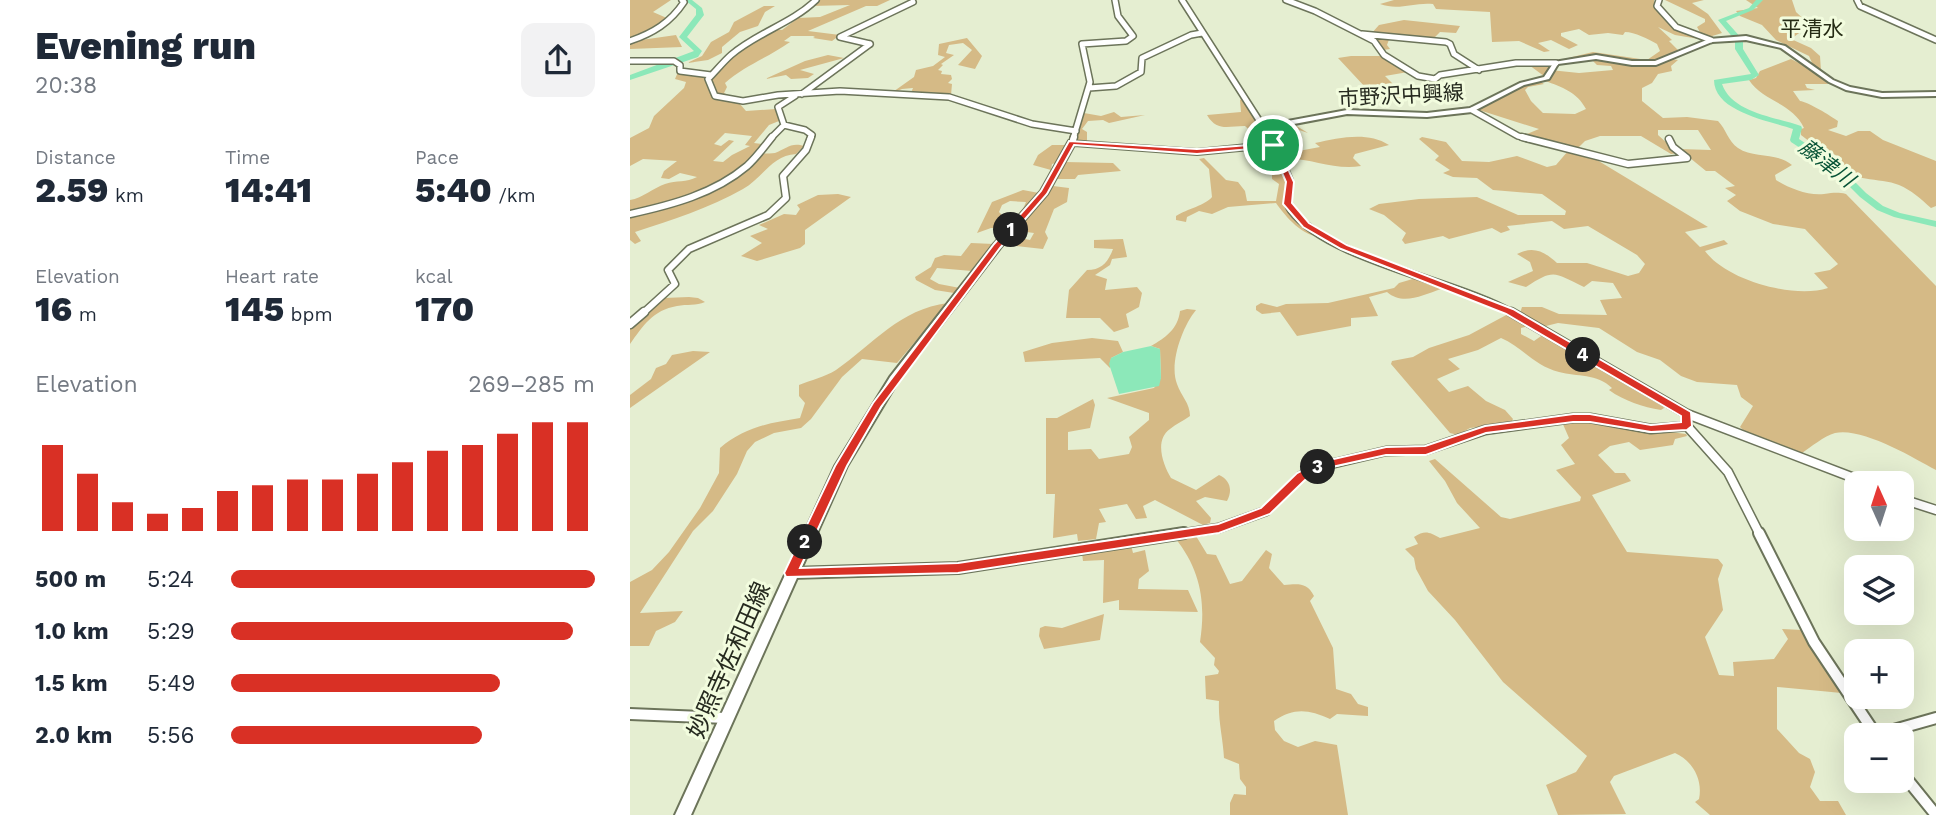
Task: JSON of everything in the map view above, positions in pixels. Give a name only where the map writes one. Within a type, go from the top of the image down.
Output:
[{"type":"main road","name":"市野沢中興線","points":[[1264,128],[1347,112],[1427,115],[1472,110],[1522,84],[1547,78],[1556,63],[1590,57],[1639,64],[1656,63],[1711,40],[1727,37],[1746,38],[1783,47],[1831,81],[1848,89],[1882,94],[1936,94]]},
{"type":"main road","points":[[1074,137],[1197,152],[1273,145],[1264,128]]},
{"type":"main road","name":"妙照寺佐和田線","points":[[683,815],[841,466],[877,405],[989,256],[1044,192],[1074,137]]},
{"type":"street","points":[[630,41],[666,26],[681,8],[684,2],[682,0]]},
{"type":"street","points":[[816,0],[799,16],[771,29],[732,54],[708,79],[711,92],[729,101],[840,91],[949,97],[1074,137],[1089,88],[1082,44],[1126,41],[1133,36],[1118,16],[1115,0]]},
{"type":"street","points":[[1182,0],[1264,128]]},
{"type":"street","points":[[1286,0],[1362,34],[1378,45],[1384,55],[1423,78],[1435,79],[1440,75],[1548,61],[1556,63]]},
{"type":"street","points":[[1659,0],[1657,6],[1675,27],[1711,40]]},
{"type":"street","points":[[1857,0],[1860,6],[1936,40]]},
{"type":"street","points":[[784,125],[778,107],[870,44],[840,37],[913,2]]},
{"type":"street","points":[[1089,88],[1116,86],[1141,72],[1142,58],[1191,35],[1202,33]]},
{"type":"street","points":[[1362,34],[1446,42],[1450,44],[1454,54],[1480,70]]},
{"type":"street","points":[[630,61],[677,63],[680,71],[711,75]]},
{"type":"street","points":[[1472,110],[1518,135],[1634,165],[1687,158],[1673,147],[1669,139]]},
{"type":"street","points":[[630,214],[671,204],[720,184],[747,166],[771,135],[784,125]]},
{"type":"street","points":[[630,324],[675,284],[668,271],[689,249],[753,223],[768,215],[786,198],[783,176],[806,149],[812,135],[805,130],[784,125]]},
{"type":"street","points":[[1273,145],[1290,182],[1287,204],[1306,225],[1344,247],[1510,312],[1687,414],[1844,474]]},
{"type":"street","points":[[1687,414],[1687,426],[1728,472],[1814,642],[1868,723]]},
{"type":"street","points":[[791,573],[958,568],[1219,528],[1266,511],[1301,476],[1320,466],[1386,451],[1426,450],[1485,430],[1582,418],[1651,429],[1687,426]]},
{"type":"street","points":[[1914,503],[1936,510]]},
{"type":"street","points":[[630,714],[726,718]]},
{"type":"street","points":[[1914,724],[1936,718]]},
{"type":"street","points":[[1914,788],[1936,815]]},
{"type":"shaded area","points":[[630,0],[671,0],[653,12],[669,19],[637,38],[641,40],[676,35],[682,47],[630,49]]},
{"type":"shaded area","points":[[819,0],[890,0],[877,6],[866,6],[808,31],[840,35],[832,41],[813,36],[791,36],[784,41],[790,42],[725,83],[727,87],[724,93],[728,95],[722,100],[739,103],[746,111],[776,109],[779,121],[769,125],[754,143],[762,144],[757,153],[775,153],[792,145],[804,146],[796,154],[780,158],[750,184],[730,196],[635,232],[641,241],[635,244],[630,240],[630,200],[665,184],[697,177],[680,173],[669,179],[661,178],[664,171],[677,161],[643,159],[630,166],[630,138],[649,128],[654,116],[684,88],[686,82],[675,79],[678,72],[714,75],[729,58],[773,29],[782,30],[798,18],[820,17],[850,5],[811,6]],"holes":[[[725,133],[752,136],[745,145],[750,146],[723,162],[713,161],[734,141],[729,140],[721,146],[714,144]]]},
{"type":"shaded area","points":[[1394,0],[1654,0],[1654,5],[1674,27],[1705,40],[1675,35],[1658,27],[1678,50],[1648,63],[1596,56],[1571,59],[1568,58],[1593,52],[1647,60],[1660,51],[1657,44],[1633,33],[1589,35],[1579,29],[1561,33],[1561,36],[1578,45],[1569,49],[1551,40],[1538,43],[1550,51],[1544,52],[1519,41],[1492,42],[1490,12],[1436,9],[1433,4],[1394,7],[1380,4]]},
{"type":"shaded area","points":[[1665,0],[1704,0],[1692,3],[1708,14],[1722,33],[1709,37],[1701,34],[1697,27],[1705,22],[1705,19]]},
{"type":"shaded area","points":[[1746,0],[1792,0],[1796,12],[1810,25],[1791,39],[1811,48],[1820,56],[1821,71],[1813,65],[1809,56],[1776,40],[1762,25],[1740,16],[1736,11],[1758,8]]},
{"type":"shaded area","points":[[764,6],[775,6],[765,12],[758,26],[740,32],[722,47],[722,53],[708,60],[687,63],[702,56],[711,42],[729,32],[734,22]]},
{"type":"shaded area","points":[[1404,20],[1460,26],[1456,33],[1440,32],[1433,39],[1391,34],[1387,45],[1390,49],[1383,50],[1380,44],[1364,36],[1371,34],[1379,25]]},
{"type":"shaded area","points":[[967,38],[982,56],[975,69],[958,65],[972,50],[963,43],[949,45],[946,53],[954,55],[941,64],[943,65],[938,70],[942,71],[941,74],[951,75],[952,79],[948,83],[952,84],[951,95],[910,95],[913,88],[890,94],[914,77],[916,70],[933,66],[945,57],[938,55],[939,44]]},
{"type":"shaded area","points":[[828,55],[844,58],[800,70],[814,74],[808,78],[791,79],[786,75],[765,79],[805,61]]},
{"type":"shaded area","points":[[1383,56],[1408,72],[1385,76],[1408,99],[1380,103],[1338,58]]},
{"type":"shaded area","points":[[1591,59],[1651,66],[1670,59],[1678,60],[1671,66],[1672,71],[1658,74],[1652,83],[1642,88],[1642,101],[1663,118],[1687,117],[1718,121],[1738,148],[1780,158],[1792,165],[1775,175],[1776,180],[1787,186],[1812,194],[1846,194],[1936,286],[1936,470],[1887,444],[1846,432],[1831,434],[1802,453],[1744,431],[1740,427],[1753,406],[1741,397],[1737,385],[1697,382],[1681,376],[1660,360],[1637,352],[1599,328],[1558,323],[1542,327],[1520,313],[1522,307],[1542,307],[1559,314],[1607,315],[1600,300],[1622,298],[1613,283],[1592,281],[1584,287],[1555,275],[1543,277],[1526,287],[1508,282],[1533,271],[1530,262],[1517,254],[1528,250],[1548,255],[1557,263],[1587,263],[1628,276],[1639,273],[1645,264],[1637,255],[1588,226],[1564,229],[1552,221],[1507,226],[1510,230],[1501,233],[1492,228],[1449,239],[1443,236],[1405,244],[1402,240],[1406,233],[1384,215],[1369,209],[1379,204],[1419,199],[1477,197],[1518,215],[1565,215],[1566,211],[1542,194],[1493,190],[1477,178],[1453,177],[1443,173],[1450,170],[1435,160],[1439,156],[1419,139],[1422,137],[1446,142],[1462,161],[1489,162],[1517,156],[1547,167],[1556,165],[1568,151],[1592,157],[1708,227],[1685,232],[1700,247],[1724,240],[1728,244],[1705,251],[1728,271],[1779,289],[1814,291],[1828,288],[1814,273],[1830,270],[1838,264],[1805,229],[1773,224],[1740,211],[1727,201],[1736,195],[1725,188],[1735,186],[1715,171],[1706,171],[1679,149],[1711,150],[1698,130],[1658,130],[1658,135],[1678,153],[1671,154],[1641,136],[1600,136],[1585,141],[1577,149],[1522,136],[1539,129],[1479,110],[1524,84],[1539,81],[1544,84],[1525,90],[1543,113],[1575,114],[1586,109],[1574,94],[1545,81],[1548,79],[1529,65],[1552,64],[1550,70],[1579,73],[1613,70],[1611,66],[1597,65]]},
{"type":"shaded area","points":[[1791,59],[1811,69],[1828,84],[1805,84],[1807,88],[1815,90],[1793,91],[1800,101],[1838,121],[1837,127],[1828,130],[1846,136],[1858,131],[1870,131],[1883,140],[1936,161],[1936,206],[1931,208],[1899,185],[1850,174],[1838,163],[1842,158],[1814,145],[1801,135],[1801,129],[1804,128],[1793,113],[1762,93],[1749,80],[1756,78],[1760,71]]},
{"type":"shaded area","points":[[1243,98],[1269,143],[1258,143],[1256,136],[1245,126],[1219,126],[1207,115],[1241,112],[1240,100]]},
{"type":"shaded area","points":[[1114,112],[1121,117],[1145,115],[1109,123],[1103,120],[1088,121],[1082,129],[1087,132],[1087,143],[1076,140],[1084,113],[1101,116]]},
{"type":"shaded area","points":[[1295,125],[1308,133],[1293,128],[1276,131],[1282,151],[1293,152],[1320,147],[1315,143],[1353,137],[1372,138],[1389,145],[1355,154],[1353,158],[1361,166],[1341,167],[1282,159],[1266,129]]},
{"type":"shaded area","points":[[1052,145],[1066,145],[1056,163],[1052,164],[1051,170],[1033,165],[1038,155]]},
{"type":"shaded area","points":[[1204,158],[1226,180],[1238,182],[1245,191],[1247,201],[1276,201],[1279,184],[1272,179],[1272,168],[1280,169],[1285,182],[1284,205],[1300,223],[1321,237],[1301,229],[1276,203],[1228,207],[1212,214],[1199,211],[1187,217],[1186,222],[1176,220],[1176,216],[1212,197],[1209,169],[1199,159]]},
{"type":"shaded area","points":[[1065,162],[1113,163],[1121,171],[1078,175],[1075,179],[1057,179]]},
{"type":"shaded area","points":[[1053,186],[1069,188],[1067,202],[1054,209],[1045,232],[1048,238],[1043,249],[1015,246],[1020,238],[1030,240],[1034,233],[1019,231],[1015,236],[1011,235]]},
{"type":"shaded area","points":[[1023,190],[1039,193],[1027,208],[1023,209],[1026,202],[1010,201],[1002,205],[1000,220],[1012,223],[1006,229],[991,228],[977,233],[992,202]]},
{"type":"shaded area","points":[[838,194],[851,197],[805,230],[805,244],[800,248],[757,261],[741,256],[762,243],[750,236],[768,229],[759,225],[784,214],[796,215],[800,209],[797,205],[818,195]]},
{"type":"shaded area","points":[[1123,239],[1127,257],[1112,259],[1110,265],[1095,275],[1107,279],[1105,290],[1137,287],[1142,293],[1139,307],[1126,314],[1129,327],[1114,332],[1100,318],[1066,318],[1069,290],[1087,270],[1097,269],[1104,264],[1113,249],[1094,248],[1094,240]]},
{"type":"shaded area","points":[[971,243],[994,244],[972,271],[937,268],[930,279],[939,284],[960,288],[954,293],[935,290],[916,280],[915,277],[931,267],[935,258],[944,255],[961,256]]},
{"type":"shaded area","points":[[1416,278],[1442,287],[1406,299],[1387,292],[1369,297],[1378,316],[1351,318],[1351,326],[1297,336],[1280,312],[1262,314],[1256,310],[1256,306],[1261,303],[1277,307],[1286,304],[1328,303],[1394,288],[1399,283]]},
{"type":"shaded area","points":[[689,297],[705,302],[661,311],[644,325],[630,344],[630,326],[664,298]]},
{"type":"shaded area","points":[[948,303],[897,363],[862,359],[842,377],[811,419],[801,428],[774,433],[755,442],[747,451],[737,474],[713,511],[693,531],[640,613],[683,611],[675,622],[656,631],[649,646],[630,646],[630,582],[652,570],[669,552],[700,508],[719,473],[720,448],[748,431],[800,418],[805,403],[799,396],[799,385],[836,370],[888,329],[915,312]]},
{"type":"shaded area","points":[[1196,310],[1182,336],[1176,356],[1175,376],[1189,407],[1190,416],[1165,434],[1162,439],[1162,453],[1171,478],[1196,490],[1219,475],[1223,477],[1230,489],[1227,501],[1205,497],[1196,501],[1211,518],[1210,523],[1203,525],[1155,500],[1143,506],[1147,518],[1136,519],[1127,504],[1099,509],[1106,522],[1099,523],[1096,539],[1078,541],[1077,534],[1053,538],[1055,494],[1046,494],[1046,418],[1057,418],[1093,399],[1095,405],[1090,428],[1068,432],[1068,450],[1091,449],[1099,459],[1129,454],[1132,447],[1129,437],[1149,420],[1149,413],[1107,398],[1154,388],[1161,378],[1160,349],[1151,346],[1170,332],[1177,323],[1180,311]]},
{"type":"shaded area","points":[[1510,313],[1529,326],[1521,328],[1521,334],[1534,341],[1544,334],[1661,402],[1664,408],[1654,409],[1627,400],[1609,390],[1612,388],[1600,380],[1550,369],[1501,338],[1478,350],[1448,359],[1460,369],[1437,379],[1449,392],[1468,386],[1486,401],[1505,410],[1513,419],[1511,423],[1470,428],[1458,435],[1450,433],[1391,364],[1392,361],[1413,357],[1429,348],[1469,335]]},
{"type":"shaded area","points":[[1092,338],[1118,341],[1123,352],[1111,358],[1110,368],[1100,358],[1025,362],[1023,352],[1052,343]]},
{"type":"shaded area","points":[[1151,346],[1160,349],[1159,386],[1119,394],[1109,364],[1111,358],[1123,352]]},
{"type":"shaded area","points":[[693,351],[710,352],[630,408],[630,395],[651,379],[656,368],[666,364],[672,355]]},
{"type":"shaded area","points":[[1576,420],[1686,434],[1687,436],[1675,439],[1673,445],[1640,450],[1629,442],[1610,446],[1598,455],[1615,473],[1625,473],[1631,481],[1592,495],[1627,552],[1718,559],[1723,565],[1718,579],[1723,610],[1705,637],[1719,675],[1734,676],[1733,662],[1774,659],[1788,639],[1782,629],[1802,630],[1842,693],[1777,687],[1777,729],[1799,753],[1810,759],[1815,772],[1810,787],[1820,801],[1838,801],[1846,815],[1710,815],[1695,802],[1699,799],[1700,792],[1698,778],[1692,766],[1675,753],[1614,776],[1610,782],[1626,814],[1558,815],[1546,785],[1576,772],[1587,756],[1503,682],[1455,620],[1428,591],[1416,569],[1414,558],[1405,549],[1418,544],[1414,537],[1421,533],[1430,533],[1440,538],[1480,528],[1457,503],[1445,481],[1429,461],[1435,459],[1501,517],[1510,519],[1580,501],[1581,497],[1556,470],[1575,464],[1561,445],[1569,438],[1562,422]]},
{"type":"shaded area","points":[[1196,536],[1207,554],[1216,555],[1230,584],[1242,581],[1266,550],[1272,554],[1269,568],[1284,585],[1305,586],[1314,596],[1310,601],[1333,648],[1336,689],[1351,694],[1358,704],[1368,707],[1368,716],[1337,714],[1330,719],[1309,712],[1295,712],[1274,721],[1275,730],[1284,741],[1298,747],[1315,741],[1337,745],[1348,815],[1230,815],[1230,803],[1234,794],[1246,795],[1246,787],[1240,779],[1239,764],[1224,758],[1219,701],[1206,699],[1205,676],[1218,674],[1219,671],[1214,665],[1215,658],[1200,642],[1200,587],[1191,562],[1175,538]]},
{"type":"shaded area","points":[[1131,545],[1133,553],[1145,550],[1149,571],[1139,579],[1138,589],[1188,590],[1198,612],[1119,610],[1119,600],[1103,603],[1104,560],[1083,561],[1082,553]]},
{"type":"shaded area","points":[[1104,614],[1100,640],[1044,649],[1039,636],[1040,628],[1062,628]]},
{"type":"waterway","points":[[630,78],[695,55],[698,51],[683,37],[700,15],[699,8],[688,0]]},
{"type":"waterway","name":"藤津川","points":[[1760,0],[1751,9],[1722,20],[1739,40],[1739,49],[1755,75],[1751,78],[1717,82],[1720,92],[1738,107],[1798,128],[1794,140],[1835,167],[1880,208],[1936,224]]},
{"type":"district","name":"平清水","points":[[1812,28]]},
{"type":"route","points":[[1072,143],[1197,152],[1273,145],[1290,182],[1287,204],[1306,225],[1344,247],[1412,275],[1470,294],[1510,312],[1687,414],[1687,426],[1651,429],[1590,418],[1573,418],[1485,430],[1417,452],[1386,451],[1320,466],[1301,476],[1266,511],[1241,522],[1196,533],[958,568],[791,573],[841,466],[877,405],[997,246],[1044,192],[1072,143]]}]
